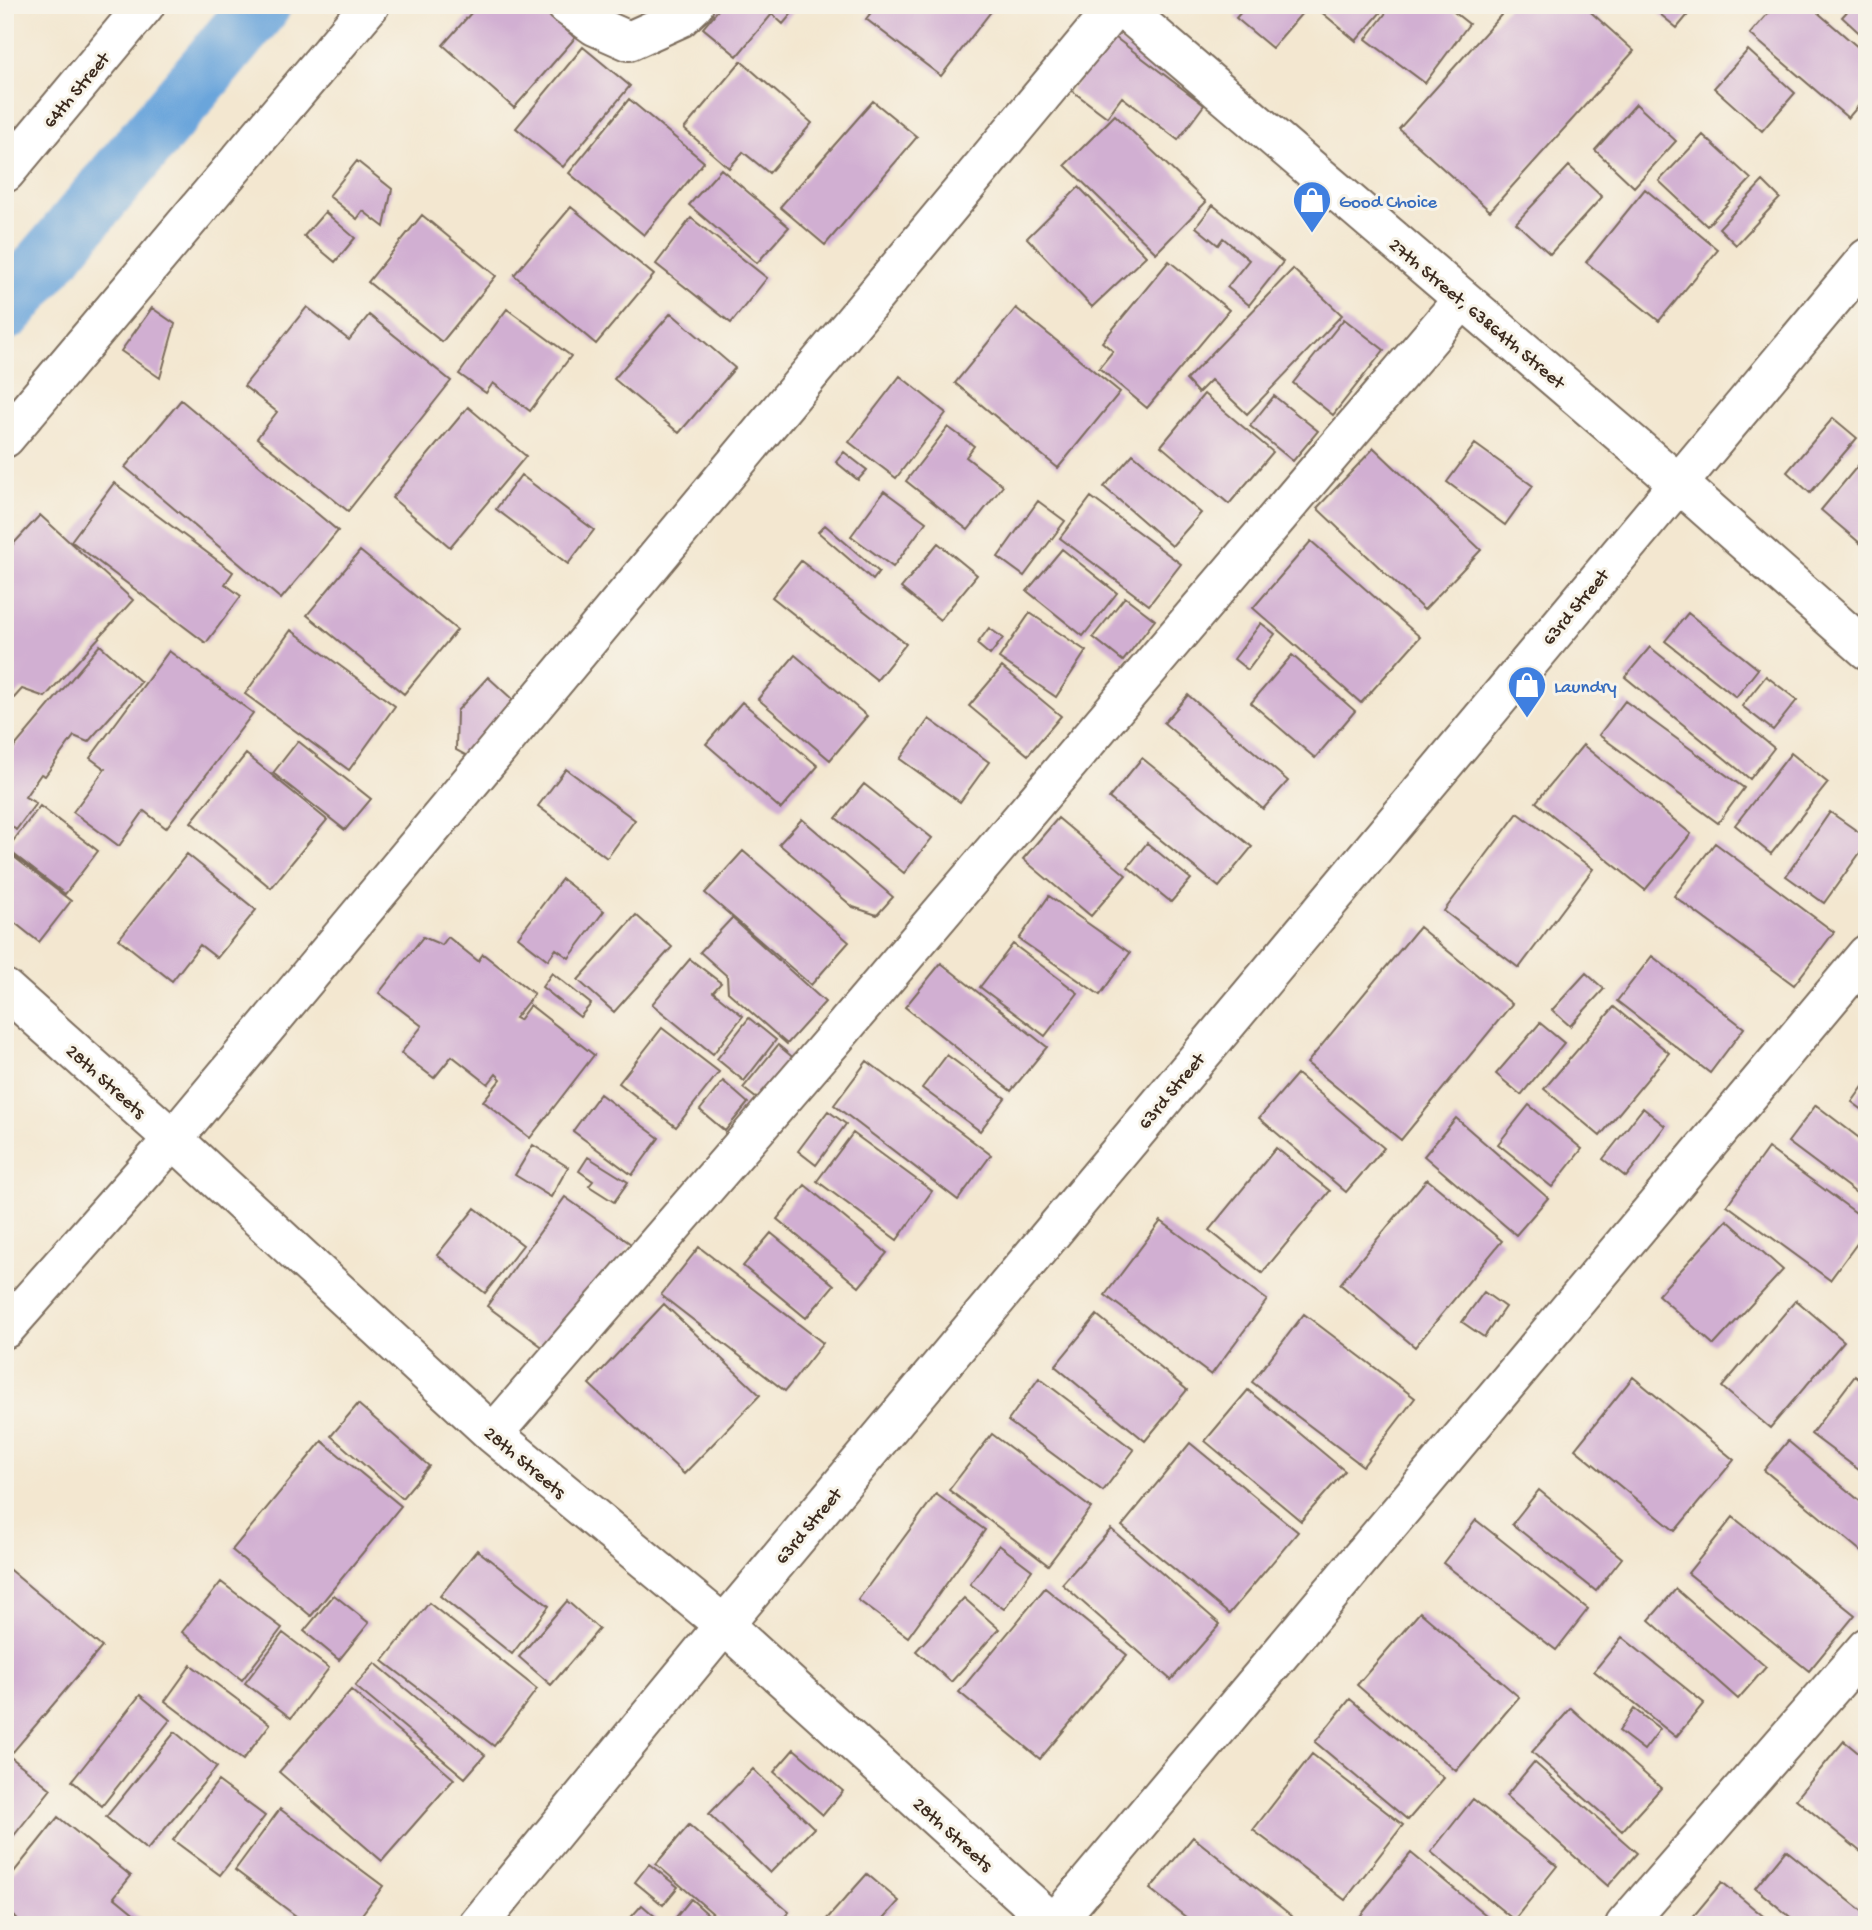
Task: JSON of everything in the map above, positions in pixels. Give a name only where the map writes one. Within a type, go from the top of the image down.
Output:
[{"type":"street","name":"64th Street","points":[[5,173],[145,5]]},
{"type":"street","points":[[5,438],[370,5]]},
{"type":"street","points":[[566,5],[595,26],[629,41],[680,18],[694,5]]},
{"type":"street","points":[[5,1329],[173,1139],[1118,5]]},
{"type":"street","name":"27th Street, 63&64th Street","points":[[1118,5],[1677,482],[1867,650]]},
{"type":"street","name":"63rd Street","points":[[478,1925],[724,1625],[1867,258]]},
{"type":"street","points":[[493,1434],[825,1049],[1462,299]]},
{"type":"street","points":[[1054,1924],[1867,954]]},
{"type":"street","name":"28th Streets","points":[[5,989],[173,1139],[493,1434],[724,1625],[1054,1924]]},
{"type":"street","points":[[1625,1925],[1867,1647]]},
{"type":"building","points":[[478,5],[538,5],[575,38],[514,108],[443,45]]},
{"type":"building","points":[[722,5],[799,5],[783,24],[772,14],[737,56],[703,28]]},
{"type":"building","points":[[877,5],[996,5],[941,76],[866,19]]},
{"type":"building","points":[[1247,5],[1309,5],[1272,48],[1236,18]]},
{"type":"building","points":[[1323,5],[1387,5],[1356,41],[1319,10]]},
{"type":"building","points":[[1392,5],[1445,5],[1469,24],[1425,83],[1366,39]]},
{"type":"building","points":[[1510,5],[1583,5],[1634,51],[1490,211],[1399,129]]},
{"type":"building","points":[[1649,5],[1696,5],[1677,28]]},
{"type":"building","points":[[1775,5],[1809,5],[1867,55],[1867,96],[1848,118],[1750,34]]},
{"type":"building","points":[[1853,5],[1867,5],[1867,40],[1842,17]]},
{"type":"building","points":[[1112,35],[1204,105],[1178,140],[1122,97],[1107,117],[1071,90]]},
{"type":"building","points":[[583,47],[630,86],[563,167],[516,128]]},
{"type":"building","points":[[1748,50],[1795,93],[1762,131],[1714,88]]},
{"type":"building","points":[[741,61],[812,123],[769,173],[743,152],[729,168],[684,129]]},
{"type":"building","points":[[629,99],[704,162],[644,235],[569,173]]},
{"type":"building","points":[[873,101],[917,137],[825,245],[780,207]]},
{"type":"building","points":[[1636,104],[1676,141],[1634,187],[1595,150]]},
{"type":"building","points":[[1115,115],[1206,202],[1156,253],[1065,165]]},
{"type":"building","points":[[1703,135],[1751,179],[1707,226],[1659,181]]},
{"type":"building","points":[[357,161],[392,189],[384,227],[363,211],[357,219],[329,196]]},
{"type":"building","points":[[1569,166],[1602,197],[1550,254],[1516,223]]},
{"type":"building","points":[[721,169],[789,227],[757,263],[689,205]]},
{"type":"building","points":[[1763,181],[1780,198],[1736,245],[1719,228]]},
{"type":"building","points":[[1079,187],[1146,256],[1092,307],[1027,238]]},
{"type":"building","points":[[1645,189],[1718,250],[1659,321],[1586,262]]},
{"type":"building","points":[[1213,205],[1283,262],[1249,305],[1227,287],[1249,260],[1223,238],[1218,245],[1196,227]]},
{"type":"building","points":[[571,207],[654,275],[596,344],[514,275]]},
{"type":"building","points":[[325,212],[355,238],[335,262],[304,236]]},
{"type":"building","points":[[422,215],[496,276],[442,342],[368,282]]},
{"type":"building","points":[[691,218],[767,278],[731,323],[656,264]]},
{"type":"building","points":[[1169,261],[1229,310],[1147,408],[1099,368],[1113,351],[1102,342]]},
{"type":"building","points":[[1293,269],[1342,315],[1247,414],[1211,380],[1198,393],[1186,380]]},
{"type":"building","points":[[307,307],[349,340],[369,315],[451,381],[348,511],[257,438],[277,412],[244,386]]},
{"type":"building","points":[[152,308],[175,324],[160,378],[121,351]]},
{"type":"building","points":[[1016,308],[1120,392],[1058,468],[955,383]]},
{"type":"building","points":[[507,309],[571,356],[530,411],[493,383],[486,393],[459,374]]},
{"type":"building","points":[[671,313],[735,368],[679,433],[614,379]]},
{"type":"building","points":[[1344,319],[1384,350],[1333,415],[1293,383]]},
{"type":"building","points":[[900,376],[946,413],[896,478],[849,442]]},
{"type":"building","points":[[1204,394],[1273,452],[1229,504],[1161,446]]},
{"type":"building","points":[[1274,396],[1318,431],[1293,461],[1250,426]]},
{"type":"building","points":[[181,400],[338,531],[281,599],[125,467]]},
{"type":"building","points":[[468,407],[526,456],[450,547],[392,498]]},
{"type":"building","points":[[1833,418],[1857,438],[1810,493],[1787,472]]},
{"type":"building","points":[[948,427],[974,446],[966,457],[1003,486],[968,530],[906,481]]},
{"type":"building","points":[[1475,444],[1533,486],[1505,525],[1447,482]]},
{"type":"building","points":[[1374,448],[1481,550],[1424,610],[1317,508]]},
{"type":"building","points":[[844,452],[867,470],[858,480],[836,462]]},
{"type":"building","points":[[1133,454],[1201,513],[1172,546],[1104,487]]},
{"type":"building","points":[[1865,457],[1867,458],[1867,549],[1821,510]]},
{"type":"building","points":[[521,475],[594,530],[568,564],[496,509]]},
{"type":"building","points":[[114,483],[233,572],[225,584],[241,596],[206,643],[71,541]]},
{"type":"building","points":[[884,491],[926,522],[893,567],[851,536]]},
{"type":"building","points":[[1091,497],[1181,564],[1149,605],[1060,538]]},
{"type":"building","points":[[1038,501],[1065,521],[1024,576],[998,557]]},
{"type":"building","points":[[40,515],[133,600],[45,697],[22,689],[5,708],[5,553]]},
{"type":"building","points":[[825,525],[879,572],[873,580],[818,532]]},
{"type":"building","points":[[1311,541],[1420,637],[1361,703],[1253,608]]},
{"type":"building","points":[[938,543],[977,575],[940,620],[901,588]]},
{"type":"building","points":[[1062,549],[1117,593],[1083,636],[1027,591]]},
{"type":"building","points":[[360,551],[457,630],[404,694],[307,615]]},
{"type":"building","points":[[801,561],[906,644],[877,680],[772,597]]},
{"type":"building","points":[[1125,597],[1155,620],[1123,661],[1093,637]]},
{"type":"building","points":[[1030,613],[1086,651],[1056,697],[999,658]]},
{"type":"building","points":[[1688,613],[1758,669],[1736,697],[1665,641]]},
{"type":"building","points":[[1261,623],[1275,634],[1248,670],[1234,659]]},
{"type":"building","points":[[989,628],[1003,638],[990,655],[977,644]]},
{"type":"building","points":[[291,630],[395,706],[349,770],[245,694]]},
{"type":"building","points":[[100,645],[141,682],[88,742],[74,736],[45,776],[41,774],[25,797],[36,803],[16,830],[5,820],[5,758]]},
{"type":"building","points":[[1650,647],[1774,748],[1750,779],[1625,677]]},
{"type":"building","points":[[169,651],[253,713],[166,828],[144,811],[119,846],[73,812],[105,769],[90,758]]},
{"type":"building","points":[[795,655],[867,716],[830,760],[758,699]]},
{"type":"building","points":[[1292,655],[1355,711],[1315,758],[1251,703]]},
{"type":"building","points":[[1002,667],[1061,716],[1028,755],[969,706]]},
{"type":"building","points":[[1766,676],[1797,700],[1773,730],[1742,706]]},
{"type":"building","points":[[488,677],[513,700],[480,763],[456,750],[457,711]]},
{"type":"building","points":[[1188,695],[1288,781],[1263,809],[1164,723]]},
{"type":"building","points":[[1625,701],[1744,788],[1718,823],[1599,735]]},
{"type":"building","points":[[742,702],[818,766],[781,809],[706,744]]},
{"type":"building","points":[[929,719],[989,762],[960,802],[900,759]]},
{"type":"building","points":[[298,741],[371,799],[345,830],[273,773]]},
{"type":"building","points":[[1583,745],[1691,834],[1645,890],[1536,802]]},
{"type":"building","points":[[1791,753],[1828,783],[1771,854],[1735,825]]},
{"type":"building","points":[[246,754],[327,820],[271,888],[191,822]]},
{"type":"building","points":[[1142,758],[1252,847],[1219,887],[1109,798]]},
{"type":"building","points":[[566,769],[635,820],[607,858],[538,806]]},
{"type":"building","points":[[864,784],[932,838],[904,873],[836,818]]},
{"type":"building","points":[[40,806],[98,851],[65,894],[7,849]]},
{"type":"building","points":[[1830,812],[1867,838],[1867,843],[1824,903],[1786,876]]},
{"type":"building","points":[[1518,813],[1593,869],[1519,968],[1444,911]]},
{"type":"building","points":[[1058,818],[1126,875],[1091,916],[1023,859]]},
{"type":"building","points":[[802,819],[893,897],[877,915],[853,907],[779,844]]},
{"type":"building","points":[[1147,843],[1191,879],[1171,902],[1128,867]]},
{"type":"building","points":[[1715,843],[1834,932],[1794,985],[1674,896]]},
{"type":"building","points":[[5,850],[71,901],[39,942],[5,915]]},
{"type":"building","points":[[743,851],[849,942],[811,985],[705,893]]},
{"type":"building","points":[[187,854],[256,910],[217,958],[200,945],[172,981],[119,939]]},
{"type":"building","points":[[562,879],[604,911],[569,958],[556,949],[548,960],[518,937]]},
{"type":"building","points":[[1049,896],[1130,953],[1100,995],[1019,939]]},
{"type":"building","points":[[636,915],[672,947],[614,1012],[578,980]]},
{"type":"building","points":[[732,918],[825,1002],[787,1044],[728,992],[727,976],[700,952]]},
{"type":"building","points":[[1419,927],[1512,1004],[1401,1140],[1307,1063]]},
{"type":"building","points":[[423,937],[442,945],[448,937],[478,961],[483,954],[534,994],[515,1018],[519,1020],[530,1005],[594,1055],[530,1138],[483,1101],[501,1079],[496,1074],[488,1084],[452,1056],[434,1078],[401,1053],[422,1026],[379,993]]},
{"type":"building","points":[[1013,944],[1078,993],[1045,1036],[980,987]]},
{"type":"building","points":[[1652,956],[1744,1028],[1710,1073],[1617,1001]]},
{"type":"building","points":[[690,959],[721,983],[713,992],[743,1016],[713,1054],[652,1004]]},
{"type":"building","points":[[941,963],[1047,1047],[1011,1091],[905,1007]]},
{"type":"building","points":[[552,973],[591,1004],[580,1017],[542,987]]},
{"type":"building","points":[[1586,973],[1604,989],[1570,1026],[1552,1010]]},
{"type":"building","points":[[1614,1007],[1669,1053],[1600,1136],[1544,1089]]},
{"type":"building","points":[[749,1018],[776,1040],[744,1081],[717,1059]]},
{"type":"building","points":[[1540,1023],[1564,1043],[1521,1095],[1496,1074]]},
{"type":"building","points":[[662,1028],[719,1072],[676,1127],[619,1083]]},
{"type":"building","points":[[778,1045],[803,1066],[770,1109],[743,1088]]},
{"type":"building","points":[[947,1055],[1005,1098],[980,1131],[922,1088]]},
{"type":"building","points":[[867,1061],[991,1155],[958,1200],[834,1105]]},
{"type":"building","points":[[1297,1074],[1384,1148],[1346,1192],[1259,1118]]},
{"type":"building","points":[[723,1081],[748,1103],[725,1131],[700,1110]]},
{"type":"building","points":[[1867,1081],[1867,1113],[1852,1102]]},
{"type":"building","points":[[600,1094],[659,1138],[632,1175],[573,1131]]},
{"type":"building","points":[[1529,1105],[1582,1149],[1552,1187],[1498,1144]]},
{"type":"building","points":[[1816,1105],[1867,1144],[1867,1201],[1788,1142]]},
{"type":"building","points":[[1643,1108],[1665,1126],[1626,1177],[1603,1159]]},
{"type":"building","points":[[828,1111],[846,1124],[816,1165],[798,1151]]},
{"type":"building","points":[[1456,1118],[1548,1198],[1516,1235],[1424,1156]]},
{"type":"building","points":[[853,1133],[932,1191],[897,1240],[817,1181]]},
{"type":"building","points":[[533,1145],[568,1167],[551,1197],[515,1175]]},
{"type":"building","points":[[1276,1148],[1330,1191],[1262,1273],[1209,1230]]},
{"type":"building","points":[[1768,1148],[1867,1221],[1867,1230],[1830,1280],[1727,1205]]},
{"type":"building","points":[[588,1157],[628,1182],[614,1202],[589,1186],[593,1181],[579,1171]]},
{"type":"building","points":[[1427,1179],[1502,1241],[1415,1347],[1340,1284]]},
{"type":"building","points":[[805,1185],[887,1253],[859,1287],[777,1219]]},
{"type":"building","points":[[565,1197],[631,1244],[552,1354],[487,1306]]},
{"type":"building","points":[[475,1208],[523,1245],[485,1293],[437,1255]]},
{"type":"building","points":[[1727,1220],[1783,1270],[1714,1345],[1658,1295]]},
{"type":"building","points":[[1161,1221],[1267,1300],[1211,1375],[1105,1295]]},
{"type":"building","points":[[771,1233],[834,1285],[806,1318],[743,1266]]},
{"type":"building","points":[[699,1247],[823,1343],[785,1391],[661,1295]]},
{"type":"building","points":[[1484,1292],[1505,1307],[1484,1337],[1462,1322]]},
{"type":"building","points":[[1796,1300],[1844,1341],[1770,1428],[1722,1387]]},
{"type":"building","points":[[664,1304],[760,1395],[684,1474],[589,1384]]},
{"type":"building","points":[[1304,1314],[1415,1398],[1363,1466],[1252,1382]]},
{"type":"building","points":[[1097,1315],[1187,1390],[1145,1441],[1055,1366]]},
{"type":"building","points":[[1855,1376],[1867,1385],[1867,1476],[1811,1434]]},
{"type":"building","points":[[1633,1377],[1734,1460],[1675,1531],[1575,1449]]},
{"type":"building","points":[[1039,1378],[1134,1450],[1103,1491],[1008,1421]]},
{"type":"building","points":[[1248,1390],[1345,1471],[1301,1521],[1205,1441]]},
{"type":"building","points":[[358,1404],[429,1466],[402,1498],[331,1436]]},
{"type":"building","points":[[992,1434],[1091,1508],[1048,1565],[949,1490]]},
{"type":"building","points":[[322,1441],[401,1506],[311,1616],[232,1550]]},
{"type":"building","points":[[1788,1441],[1867,1507],[1867,1549],[1863,1553],[1764,1470]]},
{"type":"building","points":[[1190,1443],[1298,1532],[1229,1614],[1122,1526]]},
{"type":"building","points":[[1539,1490],[1622,1558],[1596,1591],[1512,1524]]},
{"type":"building","points":[[936,1494],[985,1530],[908,1637],[858,1600]]},
{"type":"building","points":[[1733,1517],[1855,1615],[1809,1671],[1688,1573]]},
{"type":"building","points":[[1476,1520],[1588,1609],[1556,1650],[1443,1563]]},
{"type":"building","points":[[1111,1529],[1220,1624],[1171,1680],[1062,1584]]},
{"type":"building","points":[[999,1545],[1032,1570],[1004,1609],[970,1584]]},
{"type":"building","points":[[477,1550],[549,1606],[512,1654],[440,1596]]},
{"type":"building","points":[[5,1566],[102,1647],[13,1752],[5,1746]]},
{"type":"building","points":[[221,1582],[282,1628],[242,1680],[182,1632]]},
{"type":"building","points":[[1045,1588],[1127,1655],[1040,1759],[959,1692]]},
{"type":"building","points":[[1676,1589],[1766,1667],[1738,1699],[1649,1620]]},
{"type":"building","points":[[334,1595],[369,1623],[339,1660],[304,1631]]},
{"type":"building","points":[[964,1598],[999,1629],[951,1682],[916,1651]]},
{"type":"building","points":[[567,1601],[599,1629],[551,1685],[519,1657]]},
{"type":"building","points":[[429,1603],[537,1689],[494,1746],[383,1661]]},
{"type":"building","points":[[1420,1612],[1519,1697],[1456,1771],[1357,1685]]},
{"type":"building","points":[[283,1633],[329,1668],[291,1718],[245,1683]]},
{"type":"building","points":[[1622,1637],[1704,1703],[1676,1737],[1594,1671]]},
{"type":"building","points":[[375,1663],[485,1755],[465,1778],[355,1686]]},
{"type":"building","points":[[191,1665],[270,1724],[243,1760],[165,1701]]},
{"type":"building","points":[[351,1690],[454,1779],[382,1861],[279,1772]]},
{"type":"building","points":[[140,1695],[170,1720],[102,1806],[72,1781]]},
{"type":"building","points":[[1350,1699],[1444,1778],[1408,1820],[1315,1742]]},
{"type":"building","points":[[1571,1708],[1661,1788],[1622,1831],[1532,1752]]},
{"type":"building","points":[[1634,1709],[1660,1729],[1644,1750],[1619,1731]]},
{"type":"building","points":[[175,1732],[217,1767],[147,1850],[106,1817]]},
{"type":"building","points":[[1844,1741],[1867,1760],[1867,1857],[1796,1799]]},
{"type":"building","points":[[794,1749],[843,1791],[823,1815],[774,1772]]},
{"type":"building","points":[[1312,1754],[1403,1825],[1345,1900],[1253,1830]]},
{"type":"building","points":[[8,1755],[51,1789],[8,1843],[5,1841],[5,1759]]},
{"type":"building","points":[[1534,1762],[1637,1853],[1608,1886],[1506,1796]]},
{"type":"building","points":[[753,1769],[814,1828],[770,1873],[709,1814]]},
{"type":"building","points":[[218,1781],[265,1816],[220,1875],[173,1840]]},
{"type":"building","points":[[1473,1799],[1557,1866],[1514,1920],[1431,1852]]},
{"type":"building","points":[[280,1809],[383,1886],[354,1925],[308,1925],[235,1870]]},
{"type":"building","points":[[58,1817],[131,1876],[114,1897],[142,1920],[137,1925],[24,1925],[5,1909],[5,1883]]},
{"type":"building","points":[[689,1825],[789,1912],[777,1925],[726,1925],[656,1864]]},
{"type":"building","points":[[1193,1837],[1292,1916],[1284,1925],[1196,1925],[1150,1889]]},
{"type":"building","points":[[1786,1850],[1867,1915],[1867,1925],[1800,1925],[1755,1888]]},
{"type":"building","points":[[1411,1853],[1498,1925],[1353,1925]]},
{"type":"building","points":[[649,1864],[678,1887],[663,1905],[635,1882]]},
{"type":"building","points":[[867,1874],[899,1901],[878,1925],[829,1925],[825,1921]]},
{"type":"building","points":[[1722,1882],[1774,1925],[1686,1925]]},
{"type":"building","points":[[691,1899],[720,1925],[675,1925],[672,1922]]},
{"type":"building","points":[[642,1905],[665,1925],[624,1925]]},
{"type":"waterway","points":[[5,311],[261,5]]},
{"type":"place","name":"Good Choice","points":[[1312,234]]},
{"type":"place","name":"Laundry","points":[[1527,719]]}]
